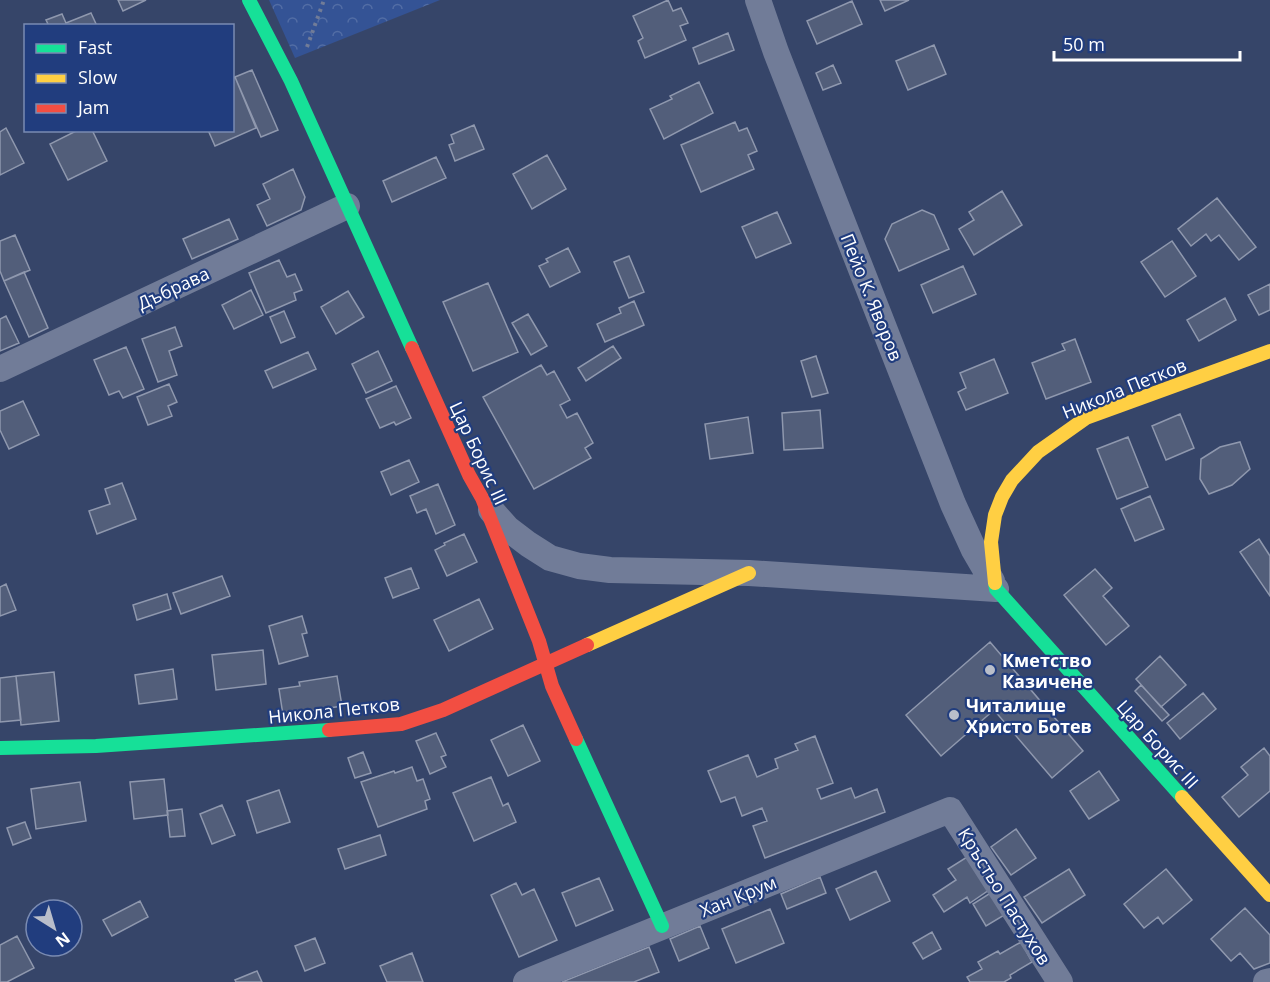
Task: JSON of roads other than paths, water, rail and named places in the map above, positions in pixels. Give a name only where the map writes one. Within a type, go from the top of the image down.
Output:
[{"type":"street","name":"Цар Борис III","points":[[249,0],[291,81],[469,475],[482,498],[539,641],[552,686],[662,926]]},
{"type":"street","name":"Пейо К. Яворов","points":[[758,0],[776,52],[953,504],[996,590]]},
{"type":"street","name":"Дъбрава","points":[[0,369],[347,206]]},
{"type":"street","name":"Никола Петков","points":[[996,590],[991,554],[995,513],[1006,490],[1020,470],[1039,450],[1062,432],[1086,418],[1270,351]]},
{"type":"street","points":[[482,498],[507,528],[550,558],[579,566],[610,570],[749,573],[996,590]]},
{"type":"street","name":"Никола Петков","points":[[0,748],[96,746],[401,724],[443,710],[749,573]]},
{"type":"street","name":"Цар Борис III","points":[[996,590],[1270,895]]},
{"type":"street","name":"Хан Крум","points":[[526,982],[950,810]]},
{"type":"street","name":"Кръстьо Пастухов","points":[[950,810],[1060,982]]},
{"type":"place","name":"Кметство Казичене","points":[[990,670]]},
{"type":"place","name":"Читалище Христо Ботев","points":[[954,715]]}]
